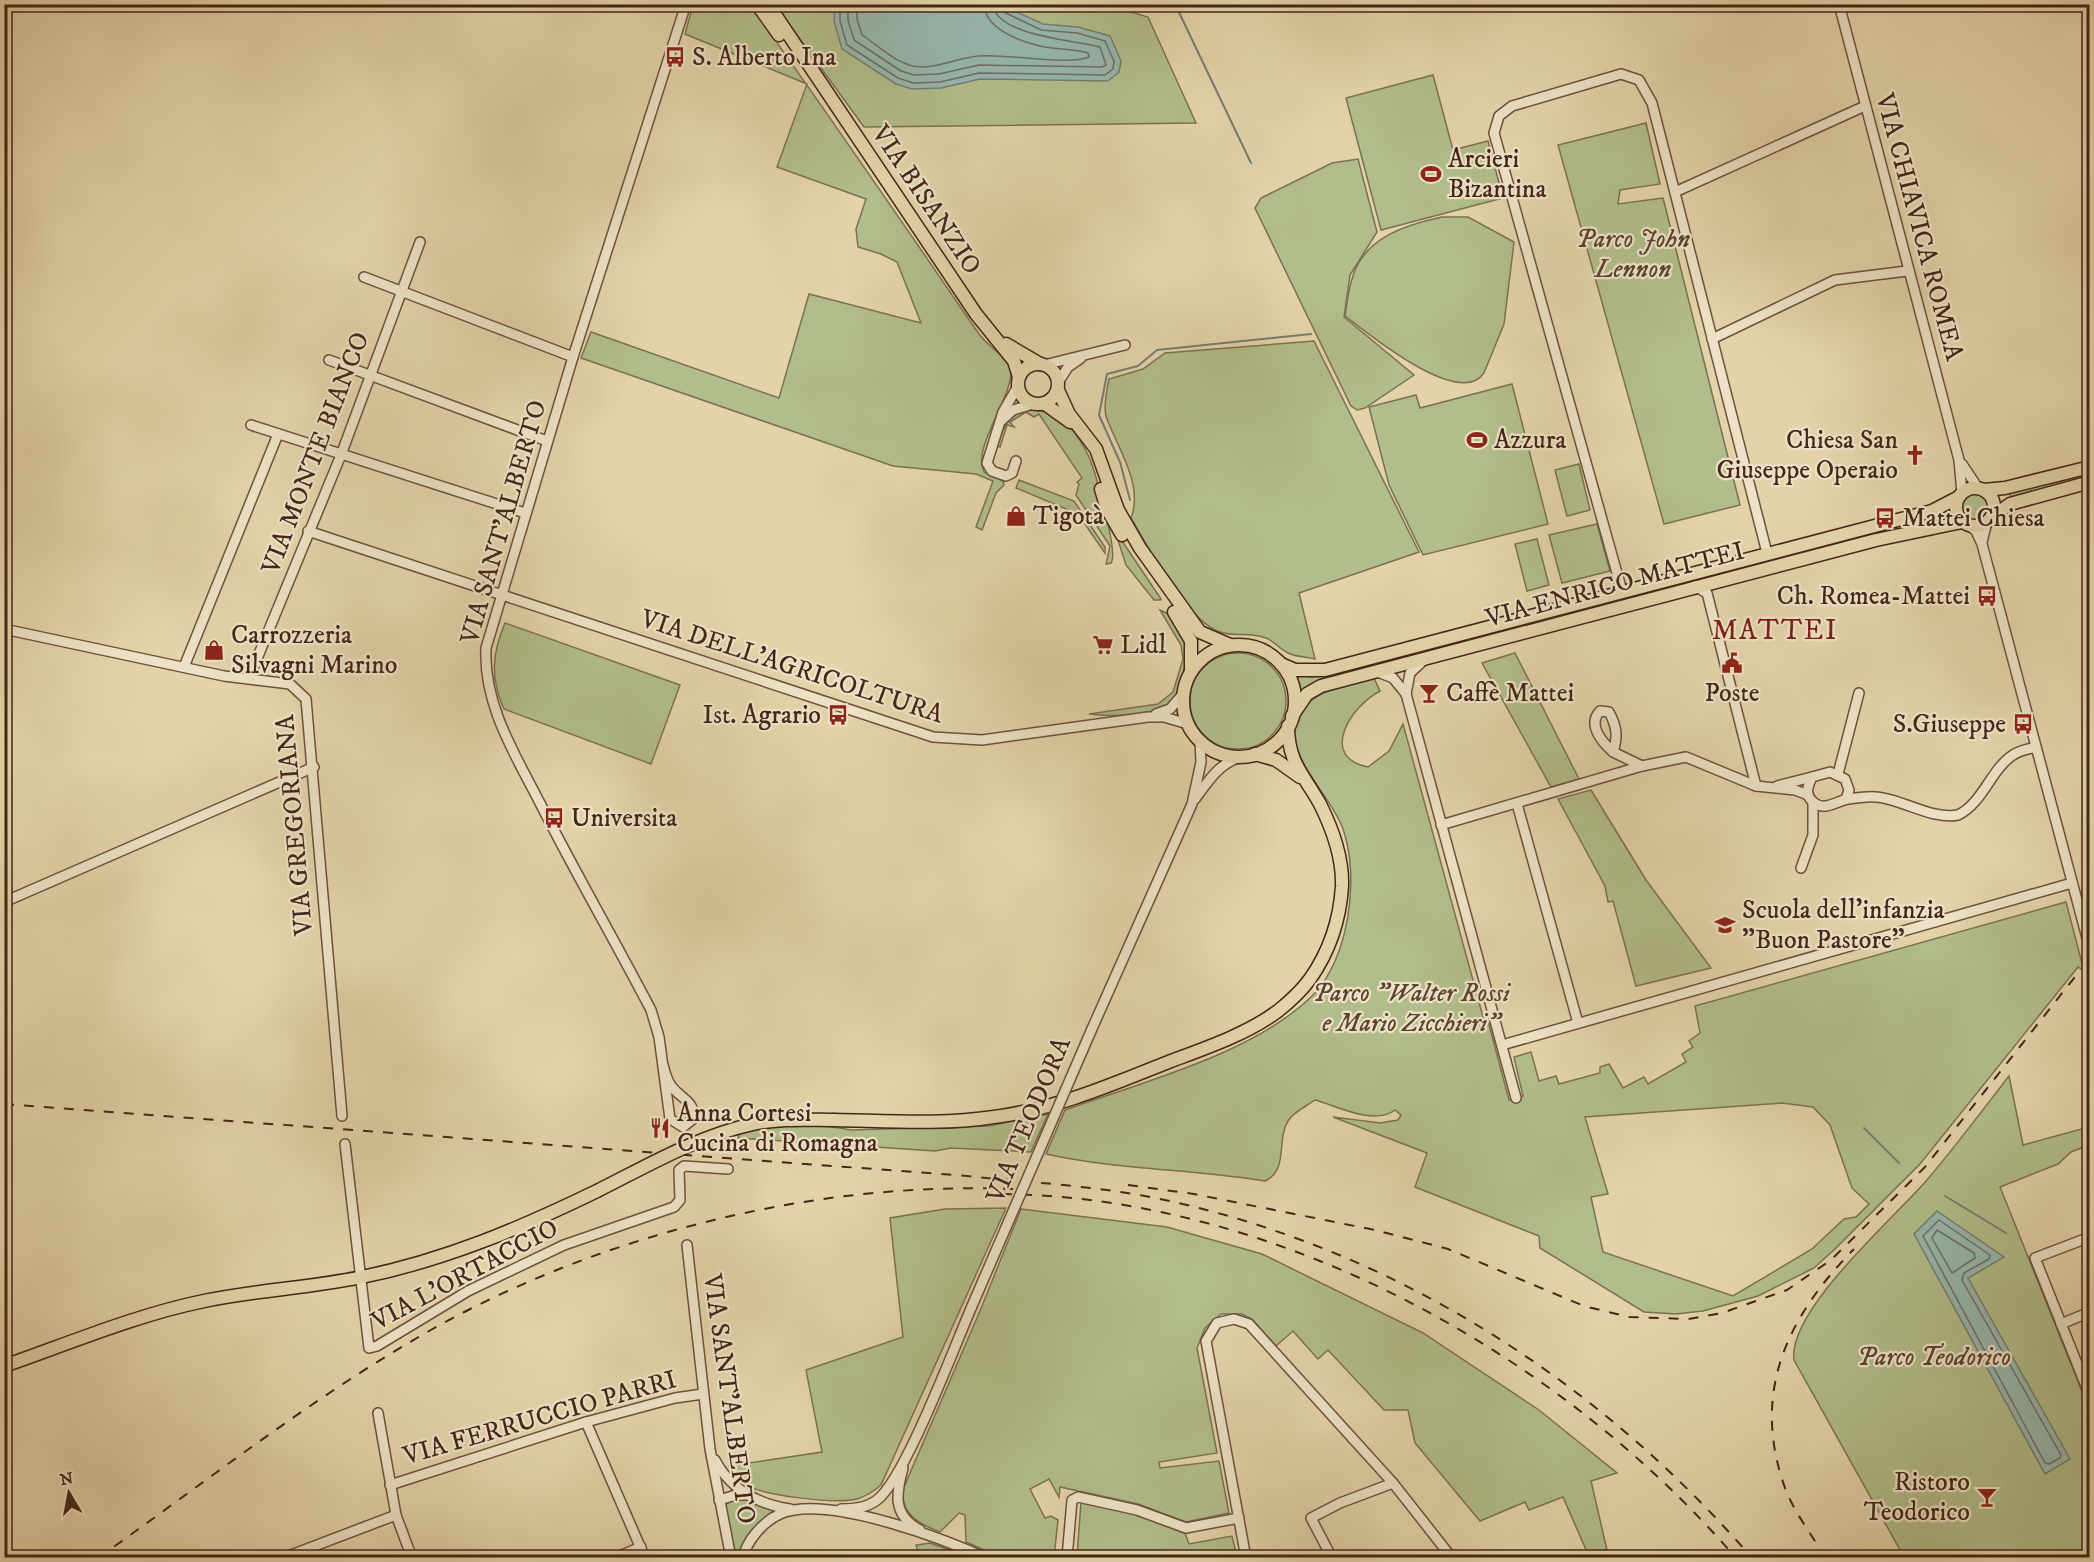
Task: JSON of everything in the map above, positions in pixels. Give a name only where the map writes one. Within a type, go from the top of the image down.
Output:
[{"type":"main road","points":[[757,4],[823,90]]},
{"type":"main road","points":[[768,4],[808,62],[823,90]]},
{"type":"main road","name":"VIA BISANZIO","points":[[823,90],[976,314],[1014,361],[1018,381]]},
{"type":"main road","name":"VIA BISANZIO","points":[[993,334],[1027,358],[1042,364]]},
{"type":"main road","points":[[1232,646],[1200,632],[1161,580],[1124,523],[1096,449],[1070,414],[1054,371],[1042,364],[1028,367],[1018,381],[1023,398],[1067,419],[1089,448],[1112,519],[1187,632],[1192,655],[1191,672],[1184,693],[1184,711],[1188,724],[1200,741],[1220,753],[1275,760],[1300,777]]},
{"type":"main road","points":[[1039,404],[1058,386]]},
{"type":"main road","points":[[2090,467],[2005,488],[1981,489],[1960,495],[1956,513],[1966,524],[1989,520],[2010,504],[2090,483]]},
{"type":"main road","points":[[1981,489],[1994,503],[1989,520]]},
{"type":"main road","name":"VIA ENRICO MATTEI","points":[[1281,664],[1295,670],[1325,670],[1932,511],[1960,495]]},
{"type":"main road","name":"VIA ENRICO MATTEI","points":[[1290,721],[1307,694],[1321,686],[1876,540],[1966,524]]},
{"type":"main road","points":[[4,1366],[176,1308],[204,1301],[358,1278],[480,1244],[689,1146],[731,1130],[789,1119],[951,1121],[993,1118],[1036,1110],[1095,1091],[1220,1042],[1277,1011],[1310,979],[1338,925],[1342,884],[1337,842],[1319,803],[1300,777],[1288,741],[1295,698],[1291,680],[1281,664],[1268,653],[1254,647],[1232,646],[1209,653],[1191,672]]},
{"type":"main road","points":[[1249,755],[1268,748],[1290,721]]},
{"type":"street","name":"VIA SANT'ALBERTO","points":[[663,1065],[670,1084],[677,1093],[692,1104],[693,1119],[682,1127],[670,1119],[663,1065],[651,1010],[558,839],[496,711],[488,687],[485,666],[486,648],[525,513],[686,4]]},
{"type":"street","name":"VIA CHIAVICA ROMEA","points":[[1839,4],[1907,270],[1959,460],[1960,495]]},
{"type":"street","points":[[1622,591],[1494,133],[1495,123],[1512,106],[1621,74],[1639,80],[1652,103],[1767,553]]},
{"type":"street","points":[[1675,192],[1865,106]]},
{"type":"street","name":"VIA MONTE BIANCO","points":[[249,678],[340,455],[420,242]]},
{"type":"street","points":[[1712,339],[1835,280],[1907,270]]},
{"type":"street","points":[[364,277],[573,357]]},
{"type":"street","points":[[1042,364],[1125,345]]},
{"type":"street","points":[[1058,386],[1072,364],[1088,355]]},
{"type":"street","points":[[328,360],[547,441]]},
{"type":"street","points":[[1016,461],[1010,476],[999,474],[988,466],[987,458],[1003,412],[1018,381]]},
{"type":"street","points":[[999,423],[1013,410],[1039,404]]},
{"type":"street","points":[[251,425],[525,513]]},
{"type":"street","points":[[184,667],[278,434]]},
{"type":"street","name":"VIA CHIAVICA ROMEA","points":[[1959,460],[1981,489]]},
{"type":"street","points":[[1982,544],[1989,520]]},
{"type":"street","points":[[1966,524],[1976,531],[1982,544],[2090,949]]},
{"type":"street","name":"VIA DELL'AGRICOLTURA","points":[[308,531],[933,737],[982,740],[1148,717],[1164,717],[1188,724]]},
{"type":"street","points":[[1717,581],[1711,584],[1707,593],[1756,786]]},
{"type":"street","points":[[1695,586],[1707,593]]},
{"type":"street","name":"VIA GREGORIANA","points":[[4,629],[184,667],[290,684],[306,699],[314,767],[325,939],[342,1116]]},
{"type":"street","points":[[1426,658],[1410,673],[1406,682],[1406,694],[1516,1098]]},
{"type":"street","points":[[1375,672],[1393,678],[1406,694]]},
{"type":"street","name":"VIA DELL'AGRICOLTURA","points":[[1148,717],[1170,708],[1184,693]]},
{"type":"street","points":[[1838,774],[1858,693]]},
{"type":"street","name":"VIA TEODORA","points":[[935,1538],[904,1520],[899,1512],[897,1494],[907,1455],[1090,1031],[1192,804],[1201,762],[1200,741]]},
{"type":"street","points":[[1441,825],[1641,766],[1686,757],[1756,786],[1773,788],[1810,799],[1822,807],[1836,805],[1846,799],[1877,796],[1944,815],[1958,814],[1974,801],[2005,761],[2017,752],[2036,747]]},
{"type":"street","points":[[1613,752],[1641,766]]},
{"type":"street","name":"VIA TEODORA","points":[[1192,804],[1217,770],[1229,760],[1249,755]]},
{"type":"street","points":[[4,902],[314,767]]},
{"type":"street","points":[[1773,788],[1830,772],[1845,779],[1849,790],[1846,799]]},
{"type":"street","points":[[1801,868],[1814,835],[1807,788],[1812,777]]},
{"type":"street","points":[[1517,804],[1578,1023]]},
{"type":"street","points":[[1502,1045],[2072,883]]},
{"type":"street","points":[[666,1097],[677,1093]]},
{"type":"street","points":[[345,1144],[358,1278]]},
{"type":"street","name":"VIA L'ORTACCIO","points":[[358,1278],[369,1348],[377,1346],[468,1291],[554,1250],[674,1207],[680,1200],[679,1170],[684,1166],[728,1169]]},
{"type":"street","points":[[2089,1393],[2035,1258],[2090,1237]]},
{"type":"street","name":"VIA SANT'ALBERTO","points":[[687,1245],[710,1449],[731,1557]]},
{"type":"street","points":[[2061,1324],[2090,1312]]},
{"type":"street","points":[[1246,1557],[1206,1348],[1208,1335],[1222,1321],[1244,1321],[1249,1324],[1393,1484],[1452,1557]]},
{"type":"street","name":"VIA FERRUCCIO PARRI","points":[[390,1485],[586,1422],[656,1403],[703,1394]]},
{"type":"street","points":[[378,1413],[396,1515],[412,1557]]},
{"type":"street","points":[[586,1422],[645,1557]]},
{"type":"street","points":[[710,1449],[724,1474],[746,1495],[765,1504],[795,1509],[827,1509],[935,1538],[986,1557]]},
{"type":"street","name":"VIA TEODORA","points":[[827,1509],[855,1508],[878,1500],[907,1455]]},
{"type":"street","points":[[1332,1557],[1311,1518],[1340,1503],[1393,1484]]},
{"type":"street","points":[[719,1500],[736,1495],[746,1495]]},
{"type":"street","points":[[1067,1557],[1071,1500],[1078,1497],[1137,1509],[1186,1528],[1239,1518]]},
{"type":"street","points":[[743,1557],[752,1538],[764,1524],[780,1514],[795,1509]]},
{"type":"street","points":[[283,1557],[396,1515]]},
{"type":"street","points":[[615,1557],[640,1547]]},
{"type":"green space","points":[[693,5],[750,5],[806,84],[685,34]]},
{"type":"green space","points":[[775,5],[1108,5],[1148,17],[1196,123],[864,127]]},
{"type":"green space","name":"Arcieri Bizantina","points":[[1433,75],[1453,150],[1488,141],[1503,198],[1381,230],[1346,98]]},
{"type":"green space","points":[[807,85],[979,334],[1011,366],[1007,392],[988,435],[982,461],[984,472],[1003,481],[1004,485],[996,493],[982,530],[976,527],[993,481],[976,474],[893,466],[581,358],[591,332],[779,398],[809,294],[921,323],[897,262],[858,247],[856,229],[866,199],[777,167]]},
{"type":"green space","name":"Parco John Lennon","points":[[1646,123],[1660,184],[1620,190],[1618,204],[1663,198],[1740,505],[1664,524],[1558,145]]},
{"type":"green space","points":[[1358,159],[1377,232],[1350,275],[1344,317],[1414,375],[1365,408],[1357,410],[1351,406],[1255,208],[1261,198],[1332,163]]},
{"type":"green space","points":[[1442,217],[1468,217],[1514,242],[1504,324],[1484,373],[1472,382],[1455,382],[1435,376],[1373,338],[1345,316],[1352,279],[1366,253],[1376,243],[1400,229]]},
{"type":"green space","points":[[1314,341],[1419,552],[1299,593],[1315,659],[1291,654],[1269,639],[1260,636],[1220,632],[1208,626],[1182,599],[1131,518],[1134,505],[1132,479],[1106,416],[1105,407],[1109,379],[1143,369],[1165,353]]},
{"type":"green space","name":"Azzura","points":[[1512,384],[1548,524],[1423,555],[1389,485],[1369,407],[1416,395],[1420,408]]},
{"type":"green space","points":[[1027,410],[1045,412],[1064,421],[1085,449],[1092,465],[1105,512],[1112,545],[1111,563],[1106,564],[1110,546],[1076,495],[1079,484],[1077,482],[1082,478],[1039,414],[1034,417],[1026,412],[1010,422],[1014,427],[1007,425],[1000,447],[997,446],[1004,428],[1010,419]]},
{"type":"green space","points":[[1579,464],[1590,510],[1567,516],[1555,470]]},
{"type":"green space","points":[[2089,471],[2089,477],[2011,498],[2009,492]]},
{"type":"green space","points":[[1019,480],[1074,501],[1105,547],[1105,553],[1078,514],[1016,488]]},
{"type":"green space","points":[[1975,494],[1984,498],[1988,507],[1984,516],[1975,520],[1966,516],[1962,507],[1966,498]]},
{"type":"green space","points":[[1912,519],[1911,523],[1690,583],[1688,578]]},
{"type":"green space","points":[[1597,524],[1610,571],[1562,583],[1549,535]]},
{"type":"green space","points":[[1120,538],[1161,600],[1154,600],[1126,565],[1118,540]]},
{"type":"green space","points":[[1537,539],[1549,585],[1527,591],[1515,544]]},
{"type":"green space","points":[[1679,580],[1681,587],[1319,681],[1297,694],[1293,674],[1311,677],[1323,675]]},
{"type":"green space","points":[[1160,610],[1170,615],[1177,623],[1185,641],[1184,672],[1175,697],[1164,707],[1144,713],[1089,714],[1158,704],[1173,692],[1183,659],[1181,645]]},
{"type":"green space","points":[[505,623],[680,685],[651,764],[504,709],[496,687],[494,666],[497,645]]},
{"type":"green space","points":[[1238,653],[1256,657],[1272,667],[1282,683],[1286,701],[1282,719],[1272,735],[1256,745],[1238,749],[1220,745],[1204,735],[1194,719],[1190,701],[1194,683],[1204,667],[1220,657]]},
{"type":"green space","points":[[1515,653],[1579,779],[1551,787],[1482,663]]},
{"type":"green space","name":"Parco \"Walter Rossi e Mario Zicchieri\"","points":[[1374,678],[1380,691],[1369,698],[1350,719],[1344,731],[1342,743],[1345,753],[1353,761],[1368,767],[1389,751],[1403,724],[1483,1017],[1487,1017],[1509,1100],[1523,1096],[1514,1057],[1531,1052],[1539,1081],[1556,1076],[1559,1084],[1600,1073],[1600,1067],[1609,1064],[1623,1088],[1644,1077],[1648,1084],[1686,1062],[1682,1054],[1693,1047],[1689,1041],[1700,1033],[1695,1006],[2066,902],[2084,971],[2078,967],[1920,1164],[1814,1268],[1758,1296],[1703,1311],[1676,1314],[1644,1312],[1540,1248],[1539,1236],[1415,1187],[1427,1153],[1333,1117],[1380,1123],[1398,1120],[1401,1115],[1395,1110],[1377,1116],[1366,1115],[1315,1100],[1288,1121],[1277,1170],[1265,1181],[1100,1163],[1046,1154],[1065,1110],[1161,1077],[1228,1050],[1288,1016],[1312,996],[1325,980],[1343,940],[1348,917],[1351,870],[1343,829],[1302,760],[1296,746],[1294,732],[1297,719],[1310,701],[1341,686]],"holes":[[[1782,1103],[1813,1107],[1830,1125],[1852,1188],[1869,1204],[1856,1217],[1844,1219],[1812,1249],[1733,1296],[1603,1252],[1591,1197],[1608,1194],[1585,1117]]]},
{"type":"green space","points":[[1591,790],[1646,880],[1711,968],[1636,986],[1613,901],[1608,902],[1605,886],[1558,799]]},
{"type":"green space","name":"Parco Teodorico","points":[[2009,1076],[2023,1145],[2089,1127],[2089,1145],[2071,1152],[2058,1164],[2000,1187],[2089,1409],[2089,1557],[1904,1557],[1794,1360],[1796,1340],[1807,1317],[1824,1292],[1927,1180]]},
{"type":"green space","points":[[2089,1102],[2089,1127],[2083,1104]]},
{"type":"green space","points":[[1048,1114],[1031,1152],[951,1148],[935,1151],[738,1138],[740,1133],[767,1128],[824,1126],[851,1130],[989,1126]]},
{"type":"green space","points":[[1006,1208],[881,1485],[857,1499],[833,1500],[799,1498],[766,1492],[739,1480],[729,1466],[822,1452],[806,1370],[903,1337],[890,1218],[945,1209]]},
{"type":"green space","points":[[1021,1209],[1167,1227],[1262,1254],[1423,1333],[1539,1410],[1617,1473],[1591,1481],[1607,1550],[1587,1552],[1563,1497],[1529,1510],[1525,1502],[1480,1521],[1415,1443],[1408,1410],[1384,1410],[1328,1350],[1318,1359],[1293,1331],[1276,1346],[1252,1319],[1242,1314],[1221,1314],[1205,1328],[1197,1348],[1217,1453],[1159,1462],[1160,1468],[1219,1461],[1229,1513],[1186,1522],[1138,1504],[1060,1487],[1059,1497],[1049,1479],[1030,1489],[1045,1518],[1051,1516],[1058,1520],[1054,1557],[1002,1558],[966,1542],[965,1515],[959,1513],[940,1532],[917,1521],[904,1503],[904,1487]]},
{"type":"green space","points":[[735,1498],[748,1499],[776,1510],[753,1530],[739,1557],[734,1557],[725,1505]]},
{"type":"green space","points":[[1081,1502],[1132,1513],[1185,1533],[1189,1544],[1232,1536],[1237,1557],[1077,1556]]},
{"type":"green space","points":[[930,1543],[969,1557],[920,1557],[916,1545]]},
{"type":"water","points":[[835,5],[1001,5],[1043,24],[1078,27],[1110,36],[1121,61],[1119,72],[1108,81],[980,79],[941,88],[912,89],[896,84],[842,49],[834,21]]},
{"type":"water","points":[[1937,1211],[2004,1257],[1968,1278],[2070,1459],[2045,1474],[1914,1234]]},
{"type":"waterway","points":[[1175,4],[1251,163]]},
{"type":"waterway","points":[[1130,500],[1120,462],[1099,415],[1107,374],[1138,366],[1157,350],[1311,334]]},
{"type":"waterway","points":[[1864,1128],[1899,1163]]},
{"type":"waterway","points":[[1945,1196],[2006,1233]]},
{"type":"railway","points":[[1128,1185],[1194,1194],[1375,1230],[1448,1249],[1584,1306],[1629,1317],[1688,1319],[1722,1313],[1787,1290],[1831,1260],[1925,1167],[2078,973]]},
{"type":"railway","points":[[4,1104],[967,1176],[1141,1195],[1250,1222],[1332,1252],[1411,1289],[1487,1331],[1560,1380],[1628,1434],[1692,1494],[1752,1558]]},
{"type":"railway","points":[[98,1558],[344,1383],[429,1331],[495,1297],[565,1267],[637,1241],[711,1221],[787,1205],[862,1194],[938,1189],[1013,1189]]},
{"type":"railway","points":[[1002,1194],[1105,1202],[1208,1223],[1308,1256],[1406,1300],[1498,1354],[1585,1415],[1665,1484],[1736,1558]]},
{"type":"railway","points":[[1826,1558],[1802,1521],[1783,1482],[1774,1448],[1772,1416],[1775,1385],[1783,1355],[1795,1327],[1811,1300],[1854,1249]]},
{"type":"place","name":"S. Alberto Ina","points":[[675,57]]},
{"type":"place","name":"Arcieri Bizantina","points":[[1431,174]]},
{"type":"place","name":"Azzura","points":[[1477,440]]},
{"type":"place","name":"Chiesa San Giuseppe Operaio","points":[[1915,455]]},
{"type":"place","name":"Tigotà","points":[[1016,516]]},
{"type":"place","name":"Mattei Chiesa","points":[[1885,518]]},
{"type":"place","name":"Ch. Romea-Mattei","points":[[1987,596]]},
{"type":"place","name":"Lidl","points":[[1103,645]]},
{"type":"place","name":"Carrozzeria Silvagni Marino","points":[[214,650]]},
{"type":"place","name":"Poste","points":[[1732,663]]},
{"type":"place","name":"Caffè Mattei","points":[[1429,693]]},
{"type":"place","name":"Ist. Agrario","points":[[838,715]]},
{"type":"place","name":"S.Giuseppe","points":[[2023,724]]},
{"type":"place","name":"Universita","points":[[554,818]]},
{"type":"place","name":"Scuola dell'infanzia \"Buon Pastore\"","points":[[1725,925]]},
{"type":"place","name":"Anna Cortesi Cucina di Romagna","points":[[660,1128]]},
{"type":"place","name":"Ristoro Teodorico","points":[[1987,1497]]},
{"type":"district","name":"MATTEI","points":[[1775,630]]}]
